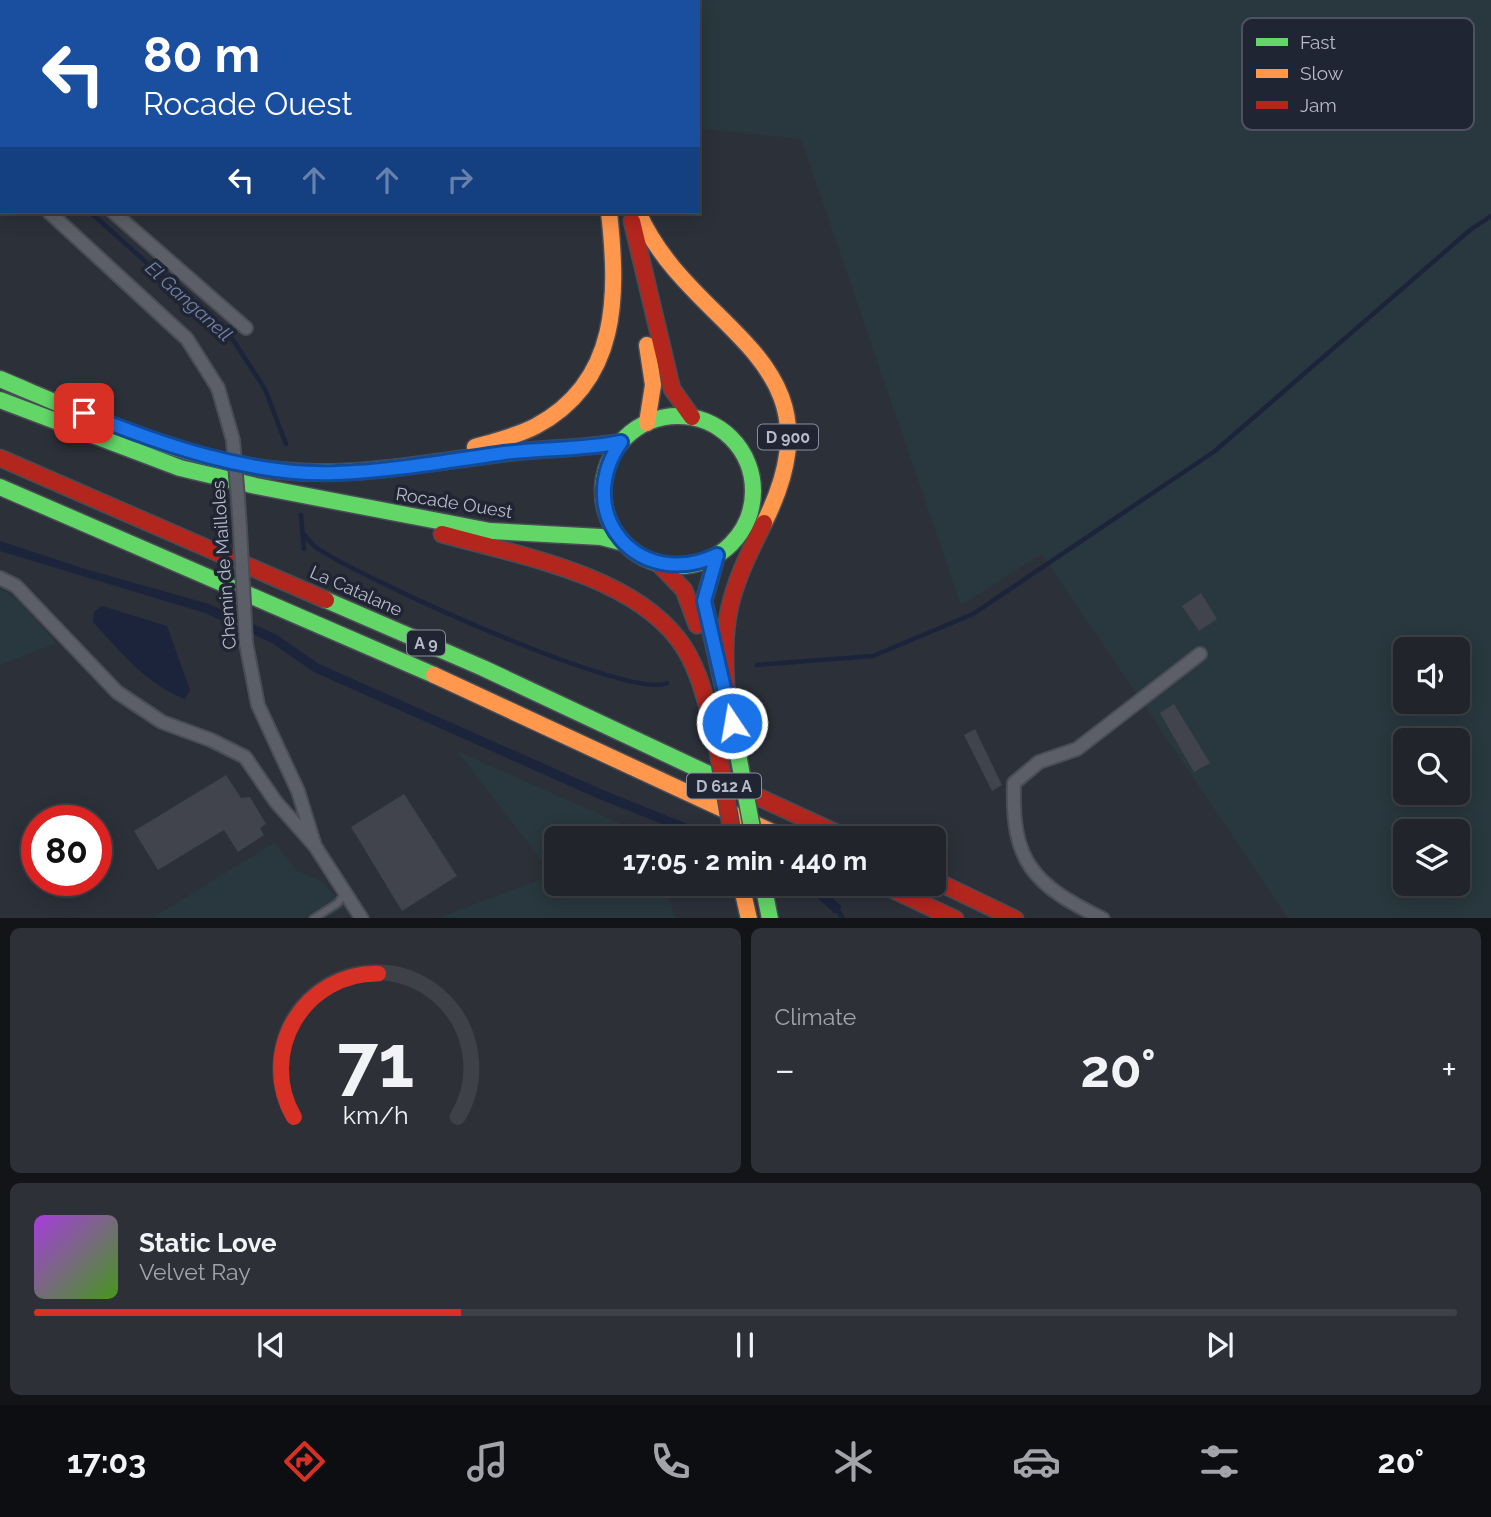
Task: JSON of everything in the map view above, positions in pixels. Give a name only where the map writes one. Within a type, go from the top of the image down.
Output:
[{"type":"highway","points":[[420,465],[514,435],[545,421],[595,372],[609,339],[616,299],[610,214]]},
{"type":"highway","points":[[611,214],[645,336],[653,385],[647,423]]},
{"type":"highway","points":[[630,214],[671,389],[692,417]]},
{"type":"highway","name":"D 900","points":[[639,214],[642,227],[664,262],[753,345],[776,381],[783,401],[788,456],[782,488],[737,576],[728,604],[724,652],[727,702]]},
{"type":"highway","name":"Rocade Ouest","points":[[0,379],[122,428],[187,449],[259,467],[335,473],[509,453],[594,448],[621,442],[647,423],[677,416],[692,417],[708,422],[734,441],[743,454],[751,477],[752,502],[741,532],[717,555],[688,565],[658,563],[624,543],[601,537],[490,531],[180,468],[0,400]]},
{"type":"highway","name":"Rocade Ouest","points":[[621,442],[607,467],[603,494],[609,520],[624,543]]},
{"type":"highway","name":"La Catalane","points":[[0,458],[484,668],[821,826]]},
{"type":"highway","name":"A 9","points":[[0,487],[472,692],[759,826]]},
{"type":"highway","points":[[332,501],[574,575],[632,598],[650,610],[677,637],[691,661],[715,734]]},
{"type":"highway","points":[[717,555],[704,601],[727,702]]},
{"type":"highway","points":[[658,563],[679,579],[696,615],[715,734]]},
{"type":"highway","name":"D 612 A","points":[[727,702],[752,826]]},
{"type":"highway","name":"D 612 A","points":[[715,734],[731,826]]},
{"type":"highway","points":[[946,886],[1013,918]]},
{"type":"highway","points":[[744,896],[749,918]]},
{"type":"highway","points":[[903,896],[952,918]]},
{"type":"street","name":"Chemin de Mailloles","points":[[50,214],[187,339],[218,388],[233,440],[246,643],[258,705],[298,791],[315,846],[361,918]]},
{"type":"street","points":[[115,214],[246,328]]},
{"type":"street","points":[[0,578],[16,586],[117,692],[162,722],[211,740],[245,757],[276,802],[315,846]]},
{"type":"street","points":[[1101,918],[1063,900],[1036,877],[1020,849],[1013,817],[1014,783],[1039,762],[1077,748],[1200,654]]},
{"type":"lane","points":[[315,918],[338,903],[344,893]]},
{"type":"shaded area","points":[[700,0],[1491,0],[1491,918],[1288,918],[1042,554],[961,605],[801,139],[700,128]]},
{"type":"shaded area","points":[[0,589],[19,600],[56,643],[0,665]]},
{"type":"shaded area","points":[[457,751],[622,826],[544,826],[544,863]]},
{"type":"shaded area","points":[[274,843],[297,871],[321,881],[346,907],[326,918],[153,918]]},
{"type":"shaded area","points":[[544,878],[544,896],[669,896],[675,918],[438,918]]},
{"type":"water","points":[[0,541],[85,569],[209,604],[277,635],[319,664],[603,790],[692,826],[668,826],[599,799],[314,672],[272,643],[205,613],[0,551]]},
{"type":"water","points":[[102,606],[167,626],[190,690],[185,699],[146,676],[93,622],[94,612]]},
{"type":"water","points":[[816,896],[831,896],[842,907],[835,914]]},
{"type":"building","points":[[1201,593],[1217,619],[1199,631],[1182,606]]},
{"type":"building","points":[[1174,704],[1210,763],[1194,772],[1160,713]]},
{"type":"building","points":[[975,729],[1002,785],[992,791],[964,735]]},
{"type":"building","points":[[226,775],[241,798],[250,797],[266,824],[260,828],[264,835],[238,852],[224,830],[158,870],[134,831]]},
{"type":"building","points":[[404,794],[457,876],[402,911],[351,827]]},
{"type":"waterway","name":"El Ganganell","points":[[92,214],[233,340],[265,389],[286,444]]},
{"type":"waterway","points":[[757,665],[873,656],[973,614],[1215,451],[1470,230],[1491,216]]},
{"type":"waterway","name":"El Ganganell","points":[[301,515],[304,549]]},
{"type":"waterway","points":[[302,532],[315,546],[343,563],[494,633],[602,674],[643,684],[667,683]]},
{"type":"waterway","points":[[836,907],[842,918]]},
{"type":"traffic: fast","points":[[0,379],[131,433],[198,455],[267,469],[327,473],[357,471],[519,451],[621,442]]},
{"type":"traffic: fast","points":[[0,400],[180,468],[256,486],[490,531],[601,537],[624,543]]},
{"type":"traffic: fast","points":[[678,416],[707,422],[731,438],[747,462],[753,491],[747,520],[731,544],[707,560],[678,566],[649,560],[625,544],[609,520],[603,491],[609,462],[625,438],[649,422],[678,416]]},
{"type":"traffic: fast","points":[[0,487],[434,675]]},
{"type":"traffic: fast","points":[[326,600],[483,668],[745,791]]},
{"type":"traffic: fast","points":[[736,744],[752,826]]},
{"type":"traffic: fast","points":[[765,896],[770,918]]},
{"type":"traffic: slow","points":[[475,447],[529,430],[564,407],[584,385],[598,360],[607,333],[612,304],[609,214]]},
{"type":"traffic: slow","points":[[639,214],[662,254],[753,351],[775,384],[787,421],[785,467],[764,523]]},
{"type":"traffic: slow","points":[[647,345],[653,385],[647,423]]},
{"type":"traffic: slow","points":[[434,675],[759,826]]},
{"type":"traffic: slow","points":[[744,896],[749,918]]},
{"type":"traffic: jam","points":[[632,221],[672,389],[692,417]]},
{"type":"traffic: jam","points":[[0,458],[326,600]]},
{"type":"traffic: jam","points":[[727,702],[725,649],[729,609],[742,570],[764,523]]},
{"type":"traffic: jam","points":[[442,534],[569,570],[631,598],[657,617],[678,639],[691,661],[715,734]]},
{"type":"traffic: jam","points":[[717,555],[704,601],[736,744]]},
{"type":"traffic: jam","points":[[658,563],[684,590],[697,625]]},
{"type":"traffic: jam","points":[[715,734],[731,826]]},
{"type":"traffic: jam","points":[[745,791],[821,826]]},
{"type":"traffic: jam","points":[[946,886],[1013,918]]},
{"type":"traffic: jam","points":[[906,896],[953,918]]},
{"type":"route","points":[[84,413],[109,424],[187,449],[259,467],[302,472],[380,470],[509,453],[594,448],[621,442],[607,467],[603,494],[615,533],[634,552],[658,563],[688,565],[717,555],[706,584],[704,601],[732,723]]}]
